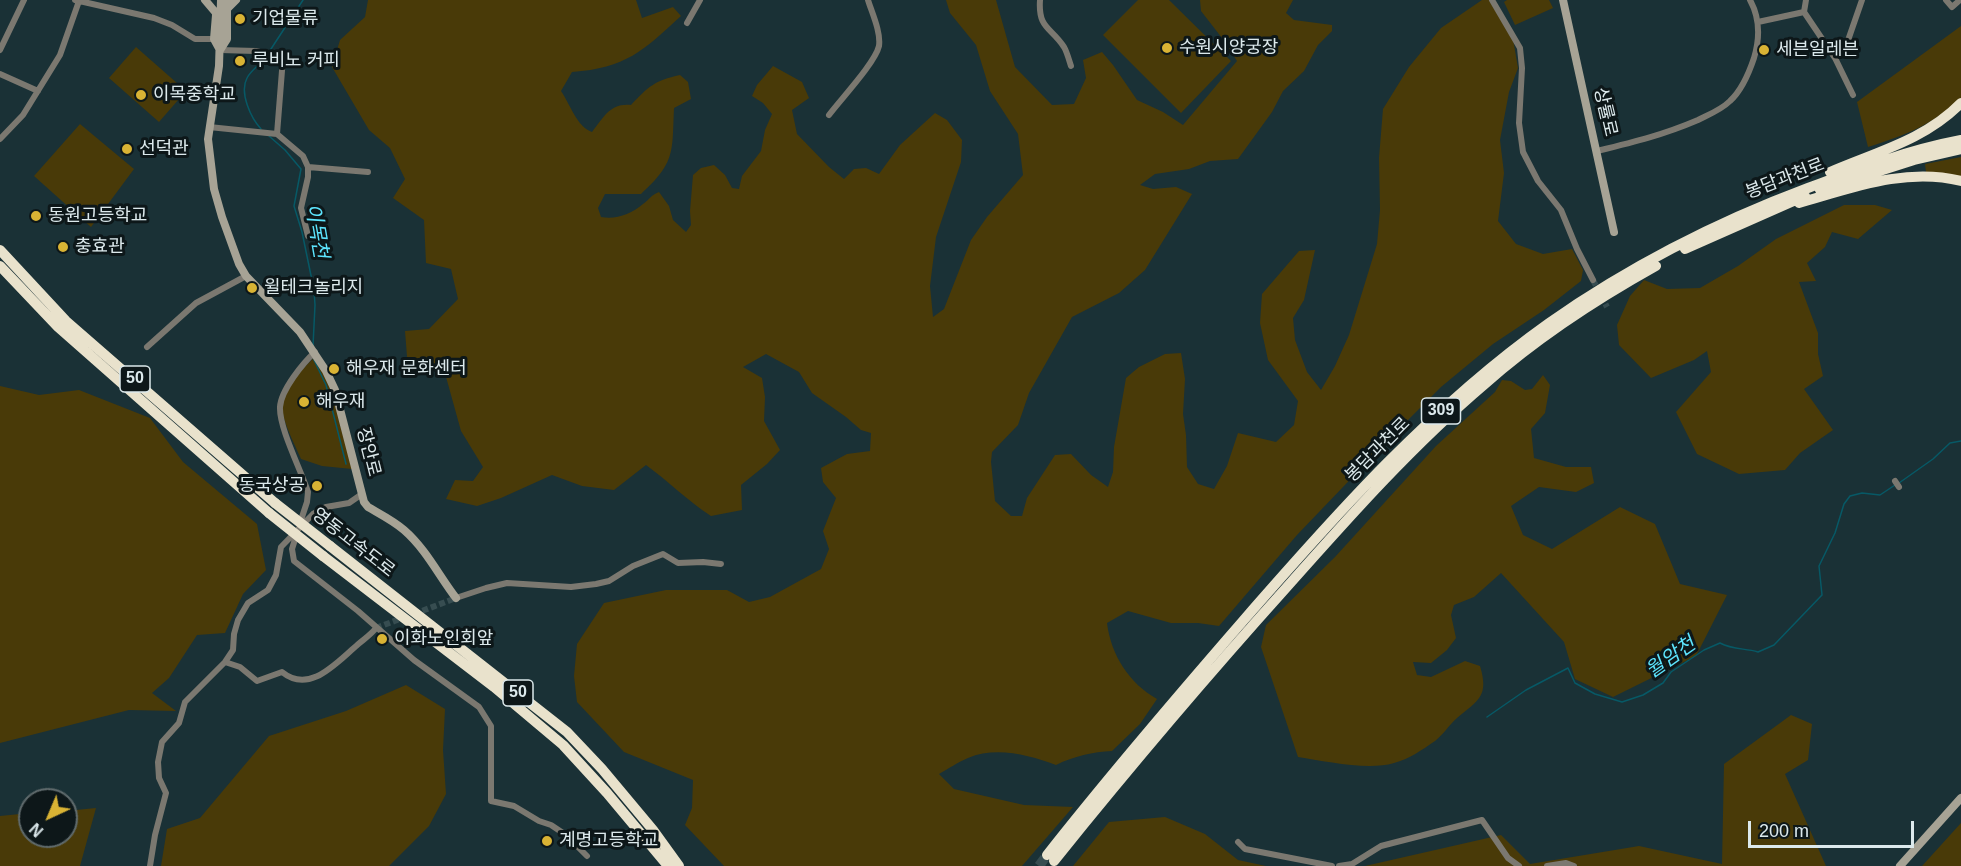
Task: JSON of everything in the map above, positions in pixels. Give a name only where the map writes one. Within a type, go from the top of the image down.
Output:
[{"type":"highway","points":[[1780,202],[1790,189],[1917,137],[1948,117],[1961,103]]},
{"type":"highway","name":"봉담과천로","points":[[1780,202],[1889,157],[1961,140]]},
{"type":"highway","name":"봉담과천로","points":[[1051,858],[1108,779],[1310,543],[1376,473],[1439,413],[1547,324],[1622,276],[1746,212],[1914,160],[1961,150]]},
{"type":"highway","points":[[1780,202],[1797,204],[1849,188],[1889,179],[1921,176],[1961,181]]},
{"type":"highway","name":"영동고속도로","points":[[0,248],[4,263],[58,327],[269,513],[494,687],[563,745],[668,866]]},
{"type":"highway","name":"영동고속도로","points":[[4,263],[66,321],[276,503],[567,732],[602,769],[653,830],[679,866]]},
{"type":"street","points":[[0,50],[24,0]]},
{"type":"street","points":[[205,0],[216,14]]},
{"type":"street","points":[[216,0],[214,39],[220,50]]},
{"type":"street","name":"장안로","points":[[221,0],[217,87],[208,139],[214,189],[232,247],[246,276],[300,332],[315,352],[335,390],[362,494],[368,507],[404,529],[456,598],[507,583],[571,587],[596,584],[609,581],[633,566],[663,554],[678,563],[722,564]]},
{"type":"street","points":[[220,50],[227,39],[227,4],[236,0]]},
{"type":"street","points":[[687,23],[700,0]]},
{"type":"street","points":[[829,115],[870,62],[879,45],[879,37],[868,0]]},
{"type":"street","points":[[1041,0],[1040,9],[1046,28],[1065,48],[1071,66]]},
{"type":"street","points":[[1492,0],[1520,48],[1522,68],[1519,123],[1523,152],[1538,181],[1561,210],[1593,280]]},
{"type":"street","name":"상률로","points":[[1563,0],[1614,232]]},
{"type":"street","points":[[1597,151],[1658,137],[1712,113],[1729,102],[1743,84],[1751,68],[1758,37],[1758,22],[1749,0]]},
{"type":"street","points":[[1806,0],[1804,12],[1835,58],[1853,95]]},
{"type":"street","points":[[1835,58],[1845,49],[1862,0]]},
{"type":"street","points":[[1946,0],[1952,7],[1960,0]]},
{"type":"street","points":[[0,140],[23,115],[60,55],[77,1],[154,18],[195,39],[214,39]]},
{"type":"street","points":[[1758,22],[1804,12]]},
{"type":"street","points":[[220,50],[256,51],[283,58],[277,134]]},
{"type":"street","points":[[0,74],[38,91]]},
{"type":"street","points":[[209,127],[277,134],[303,156],[308,167],[308,177],[301,208],[308,236]]},
{"type":"street","points":[[308,167],[368,172]]},
{"type":"street","points":[[147,347],[196,303],[246,276]]},
{"type":"street","points":[[315,352],[305,361],[294,377],[283,395],[280,407],[282,422],[308,492],[292,549],[294,561],[358,611],[414,660],[479,706],[491,726],[491,801],[514,806],[539,821],[551,825],[566,835],[587,856]]},
{"type":"street","points":[[150,866],[166,793],[159,778],[158,762],[162,742],[179,723],[185,702],[225,663],[233,650],[238,620],[248,603],[268,590],[276,575],[281,547],[313,514],[326,507],[349,503],[362,494]]},
{"type":"street","points":[[225,663],[240,667],[257,681],[282,672],[291,679],[304,680],[328,672],[376,628]]},
{"type":"street","points":[[1900,866],[1961,798]]},
{"type":"street","points":[[1907,866],[1961,806]]},
{"type":"street","points":[[1339,866],[1352,864],[1381,846],[1482,820],[1508,858],[1519,866]]},
{"type":"street","points":[[1238,842],[1245,849],[1332,866]]},
{"type":"street","points":[[1547,866],[1566,863],[1574,866]]},
{"type":"shaded area","points":[[368,0],[636,0],[642,18],[673,7],[681,16],[644,48],[620,62],[591,70],[572,72],[561,91],[578,120],[592,132],[604,116],[613,109],[618,106],[631,105],[658,82],[680,75],[688,82],[691,99],[674,108],[670,156],[661,173],[641,194],[605,194],[598,208],[601,217],[612,218],[628,213],[659,192],[669,206],[673,220],[686,232],[691,225],[693,175],[701,168],[714,165],[725,175],[732,188],[739,189],[742,176],[761,151],[765,130],[772,114],[763,103],[752,96],[757,85],[773,66],[802,82],[809,98],[792,110],[797,134],[844,179],[854,169],[866,168],[879,174],[900,145],[935,113],[947,120],[962,140],[961,162],[936,237],[930,286],[933,317],[944,309],[971,240],[987,217],[1023,175],[1018,134],[990,91],[976,45],[950,13],[946,0],[996,0],[1015,67],[1052,105],[1074,104],[1086,78],[1083,60],[1102,52],[1137,100],[1163,112],[1183,125],[1237,61],[1201,11],[1200,0],[1293,0],[1286,13],[1294,20],[1332,25],[1332,31],[1318,45],[1304,71],[1283,91],[1272,112],[1238,159],[1210,161],[1189,169],[1155,174],[1140,185],[1153,189],[1176,187],[1192,194],[1145,270],[1119,293],[1072,317],[1029,393],[1018,425],[992,452],[995,501],[1011,516],[1022,516],[1027,498],[1055,455],[1071,454],[1091,475],[1108,487],[1113,472],[1114,447],[1126,378],[1139,367],[1165,354],[1181,353],[1185,379],[1183,414],[1187,467],[1198,484],[1214,489],[1227,466],[1238,433],[1276,442],[1294,425],[1298,401],[1268,360],[1260,323],[1262,294],[1299,251],[1315,250],[1304,300],[1293,318],[1295,340],[1307,372],[1321,390],[1349,335],[1377,244],[1380,210],[1379,158],[1383,109],[1409,67],[1441,28],[1482,0],[1489,0],[1513,39],[1518,68],[1509,92],[1500,140],[1504,173],[1498,221],[1516,244],[1543,254],[1572,249],[1583,270],[1581,281],[1544,310],[1493,344],[1441,387],[1297,535],[1219,626],[1171,623],[1128,611],[1107,623],[1117,657],[1123,667],[1138,685],[1157,699],[1140,724],[1112,751],[1084,755],[1056,765],[1012,753],[979,754],[939,774],[954,789],[1024,805],[1073,807],[1022,866],[724,866],[685,825],[692,808],[693,780],[624,752],[577,702],[574,676],[577,644],[604,603],[666,590],[727,590],[749,602],[770,597],[821,569],[829,549],[823,531],[836,498],[823,482],[821,468],[847,454],[870,451],[871,433],[861,430],[812,393],[799,372],[766,354],[743,367],[762,378],[765,397],[764,421],[780,450],[741,485],[742,510],[711,516],[646,465],[614,490],[582,486],[552,475],[477,506],[446,499],[455,480],[473,481],[483,467],[461,431],[443,366],[408,369],[405,331],[429,329],[458,299],[451,269],[426,263],[424,220],[393,198],[405,179],[390,148],[369,130],[332,67],[340,40],[365,17]]},
{"type":"shaded area","name":"수원시양궁장","points":[[1138,0],[1169,0],[1231,61],[1181,113],[1103,35]]},
{"type":"shaded area","points":[[1507,0],[1549,0],[1553,8],[1515,25],[1504,2]]},
{"type":"shaded area","points":[[1961,26],[1961,98],[1940,115],[1918,128],[1868,147],[1857,102]]},
{"type":"shaded area","points":[[136,47],[186,91],[159,122],[109,78]]},
{"type":"shaded area","points":[[80,124],[134,169],[91,227],[34,176]]},
{"type":"shaded area","points":[[1961,157],[1961,178],[1926,172],[1925,164]]},
{"type":"shaded area","points":[[1844,205],[1875,205],[1892,210],[1858,239],[1832,232],[1825,247],[1807,263],[1816,281],[1799,282],[1818,333],[1818,354],[1823,376],[1804,389],[1833,430],[1800,453],[1785,470],[1739,474],[1697,454],[1676,412],[1711,372],[1707,351],[1694,360],[1651,378],[1619,345],[1617,325],[1630,296],[1644,280],[1667,289],[1700,288],[1738,266],[1776,239]]},
{"type":"shaded area","points":[[316,356],[331,391],[352,469],[322,466],[301,459],[283,415],[282,407],[287,390]]},
{"type":"shaded area","points":[[1543,375],[1550,385],[1545,413],[1531,429],[1534,458],[1566,467],[1591,467],[1594,483],[1576,492],[1539,487],[1511,506],[1523,535],[1552,549],[1620,507],[1655,524],[1680,584],[1727,595],[1696,656],[1613,697],[1575,679],[1564,642],[1501,573],[1474,597],[1454,605],[1451,615],[1456,638],[1447,650],[1431,663],[1413,662],[1417,675],[1431,677],[1465,661],[1480,666],[1483,684],[1480,696],[1438,739],[1410,757],[1384,765],[1346,764],[1298,757],[1261,647],[1266,625],[1335,557],[1436,446],[1495,392],[1502,380],[1511,381],[1525,390],[1532,389]]},
{"type":"shaded area","points":[[0,386],[39,395],[79,390],[150,418],[183,462],[257,524],[266,570],[243,594],[225,633],[197,635],[169,678],[152,693],[176,711],[129,710],[0,743]]},
{"type":"shaded area","points":[[406,685],[445,709],[443,750],[446,794],[429,826],[389,866],[161,866],[167,829],[200,818],[269,736],[346,711]]},
{"type":"shaded area","points":[[1791,715],[1812,724],[1808,760],[1785,774],[1826,866],[1365,866],[1501,835],[1530,864],[1639,846],[1722,864],[1724,764]]},
{"type":"shaded area","points":[[96,808],[80,866],[0,866],[0,816],[18,814],[18,848],[78,848],[78,810]]},
{"type":"shaded area","points":[[1165,817],[1205,834],[1238,860],[1266,866],[1073,866],[1109,822]]},
{"type":"shaded area","points":[[1961,823],[1961,866],[1922,866]]},
{"type":"waterway","name":"이목천","points":[[269,52],[303,0]]},
{"type":"waterway","name":"이목천","points":[[261,129],[247,105],[244,91],[247,78],[267,56]]},
{"type":"waterway","name":"이목천","points":[[269,136],[301,169],[294,206],[314,290],[313,346]]},
{"type":"waterway","name":"이목천","points":[[314,360],[326,385],[346,464]]},
{"type":"waterway","name":"월암천","points":[[1899,483],[1933,459],[1950,443],[1961,441]]},
{"type":"waterway","name":"월암천","points":[[1487,717],[1526,690],[1568,668],[1575,683],[1595,694],[1622,702],[1643,695],[1663,683],[1671,672],[1704,650],[1720,643],[1758,652],[1774,645],[1822,595],[1819,566],[1835,533],[1844,504],[1850,496],[1862,493],[1880,495],[1895,485]]},
{"type":"tunnel","points":[[1593,280],[1607,307]]},
{"type":"tunnel","points":[[414,614],[456,598]]},
{"type":"tunnel","points":[[376,628],[405,617]]},
{"type":"tunnel","points":[[1039,866],[1047,855]]},
{"type":"place","name":"기업물류","points":[[240,19]]},
{"type":"place","name":"수원시양궁장","points":[[1167,48]]},
{"type":"place","name":"세븐일레븐","points":[[1764,50]]},
{"type":"place","name":"루비노 커피","points":[[240,61]]},
{"type":"place","name":"이목중학교","points":[[141,95]]},
{"type":"place","name":"선덕관","points":[[127,149]]},
{"type":"place","name":"동원고등학교","points":[[36,216]]},
{"type":"place","name":"충효관","points":[[63,247]]},
{"type":"place","name":"윌테크놀리지","points":[[252,288]]},
{"type":"place","name":"해우재 문화센터","points":[[334,369]]},
{"type":"place","name":"해우재","points":[[304,402]]},
{"type":"place","name":"동국상공","points":[[317,486]]},
{"type":"place","name":"이화노인회앞","points":[[382,639]]},
{"type":"place","name":"계명고등학교","points":[[547,841]]}]
